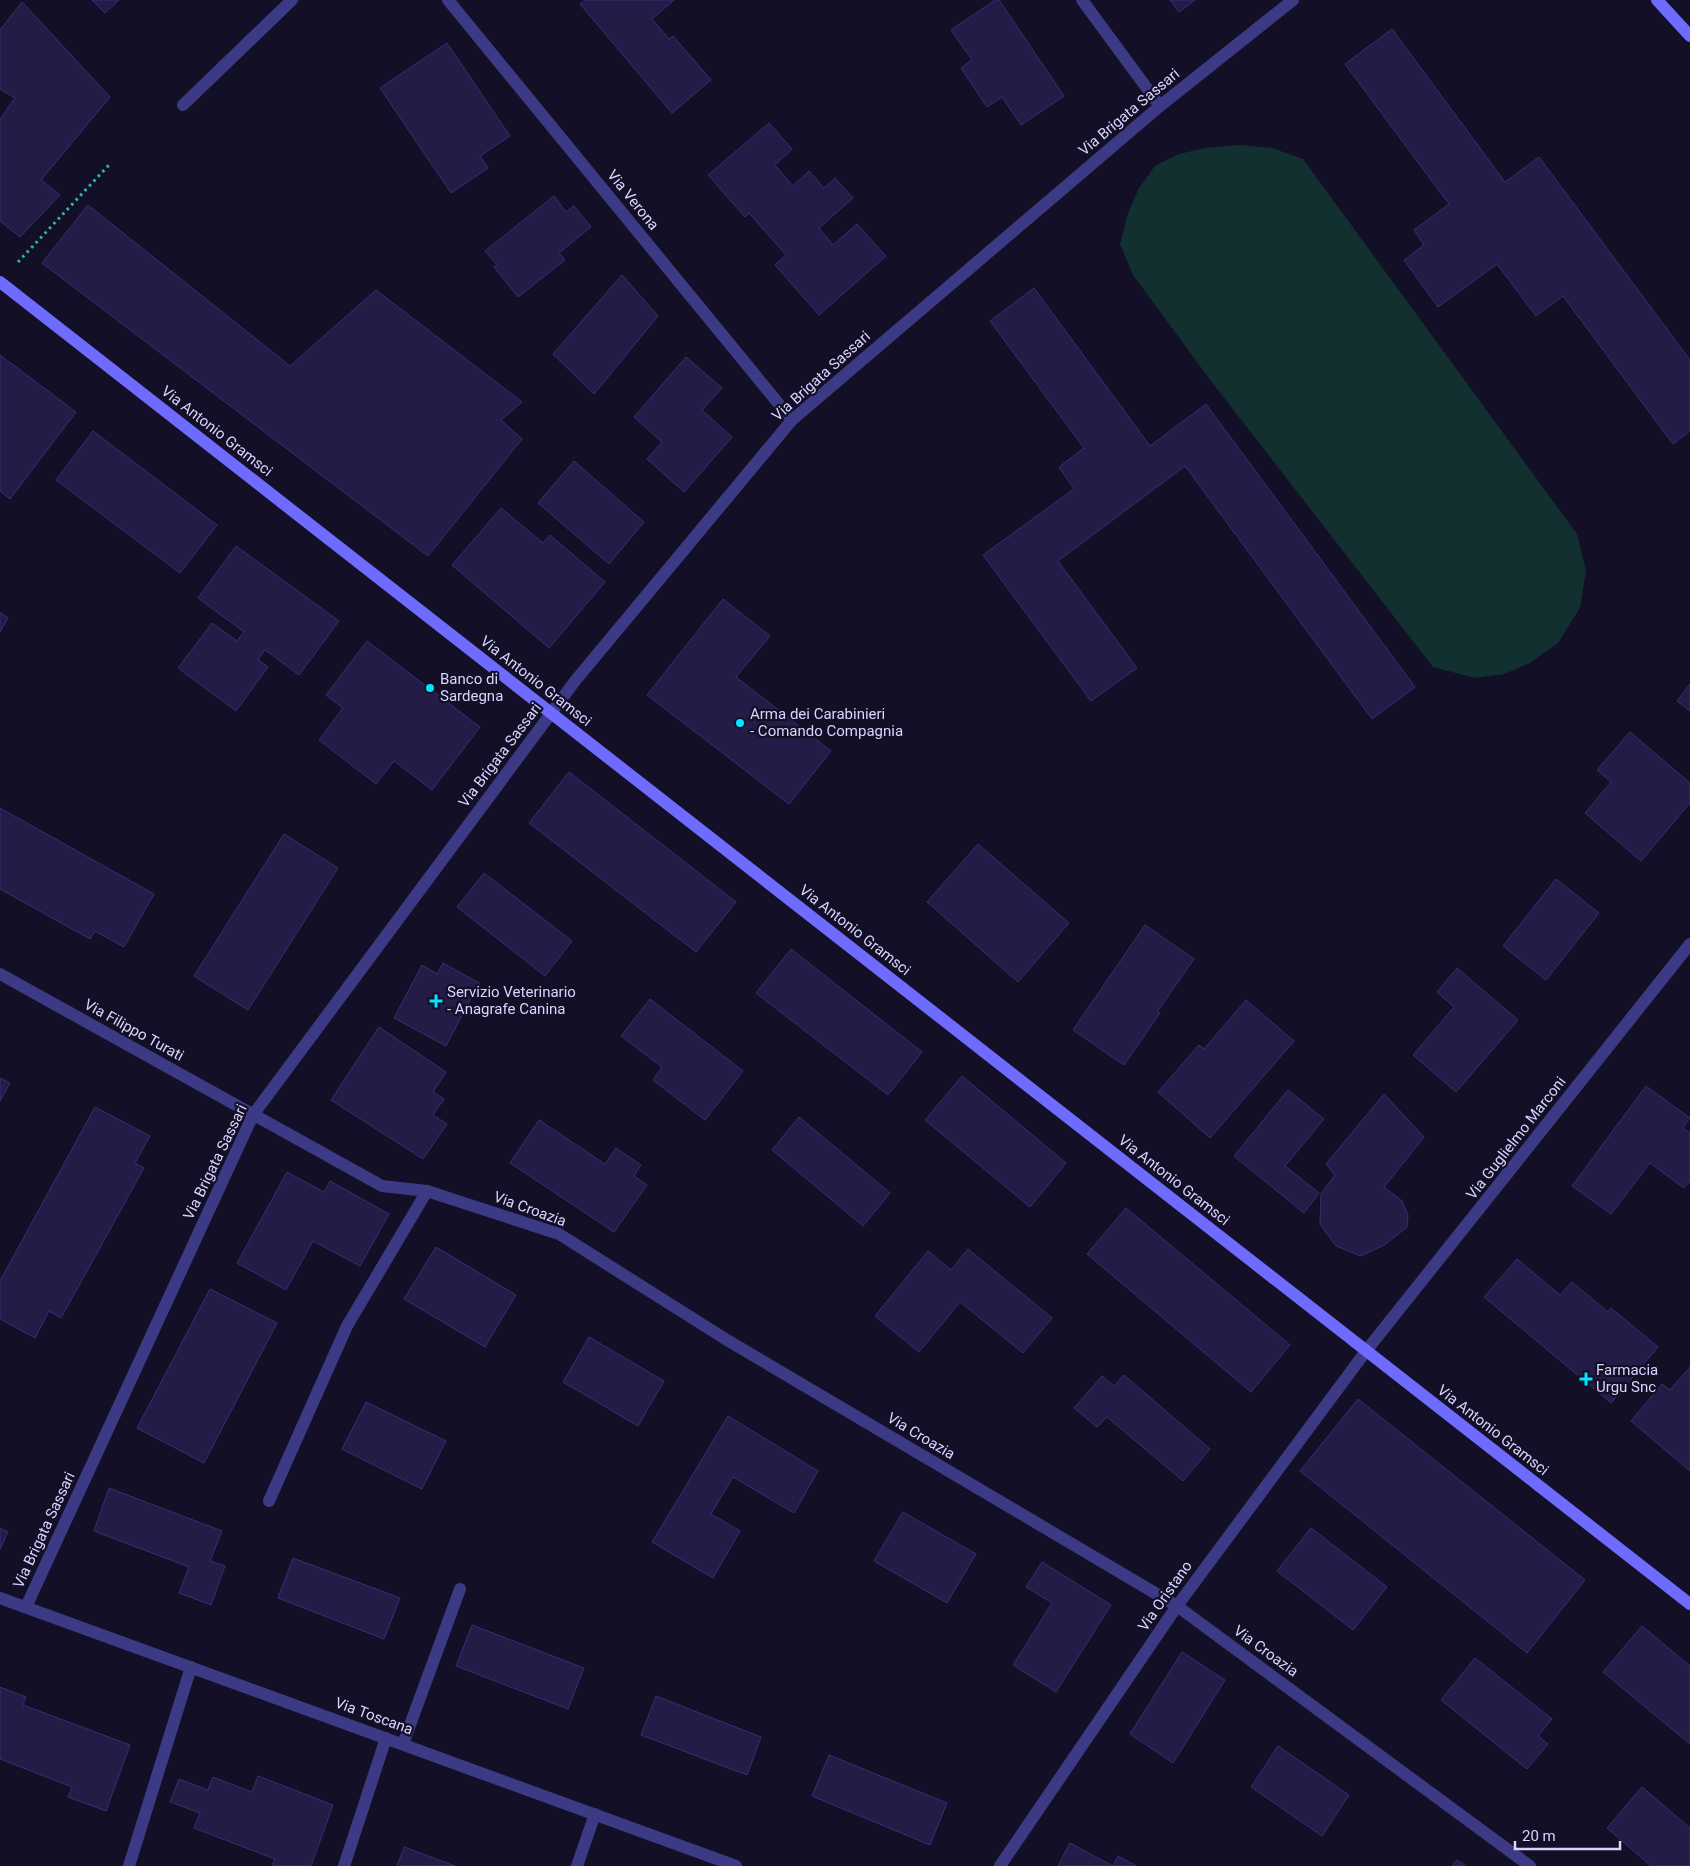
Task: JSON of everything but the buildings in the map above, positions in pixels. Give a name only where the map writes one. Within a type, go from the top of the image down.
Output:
[{"type":"street","points":[[182,105],[292,0]]},
{"type":"street","name":"Via Verona","points":[[448,0],[792,420]]},
{"type":"street","points":[[1082,0],[1160,106]]},
{"type":"street","name":"Via Brigata Sassari","points":[[26,1607],[253,1115],[575,681],[792,420],[1160,106],[1293,0]]},
{"type":"street","points":[[1657,0],[1690,36]]},
{"type":"street","name":"Via Antonio Gramsci","points":[[0,282],[1690,1604]]},
{"type":"street","name":"Via Guglielmo Marconi","points":[[1366,1351],[1690,944]]},
{"type":"street","name":"Via Filippo Turati","points":[[0,974],[253,1115]]},
{"type":"street","name":"Via Croazia","points":[[253,1115],[382,1186],[427,1191],[559,1234],[726,1340],[1177,1606],[1530,1866]]},
{"type":"street","points":[[269,1501],[347,1326],[427,1191]]},
{"type":"street","name":"Via Oristano","points":[[1000,1866],[1177,1606],[1366,1351]]},
{"type":"street","points":[[403,1744],[460,1589]]},
{"type":"street","name":"Via Toscana","points":[[0,1598],[736,1866]]},
{"type":"street","points":[[129,1866],[192,1667]]},
{"type":"street","points":[[344,1866],[386,1738]]},
{"type":"street","points":[[578,1866],[595,1814]]},
{"type":"path","points":[[18,262],[109,165]]},
{"type":"green space","points":[[1239,145],[1272,148],[1303,159],[1577,534],[1586,571],[1580,608],[1558,643],[1530,663],[1504,674],[1475,678],[1433,667],[1211,381],[1133,275],[1120,244],[1128,213],[1139,188],[1155,166],[1179,154],[1205,148]]},
{"type":"place","name":"Banco di Sardegna","points":[[430,688]]},
{"type":"place","name":"Arma dei Carabinieri - Comando Compagnia","points":[[740,723]]},
{"type":"place","name":"Servizio Veterinario - Anagrafe Canina","points":[[436,1001]]},
{"type":"place","name":"Farmacia Urgu Snc","points":[[1586,1379]]}]
